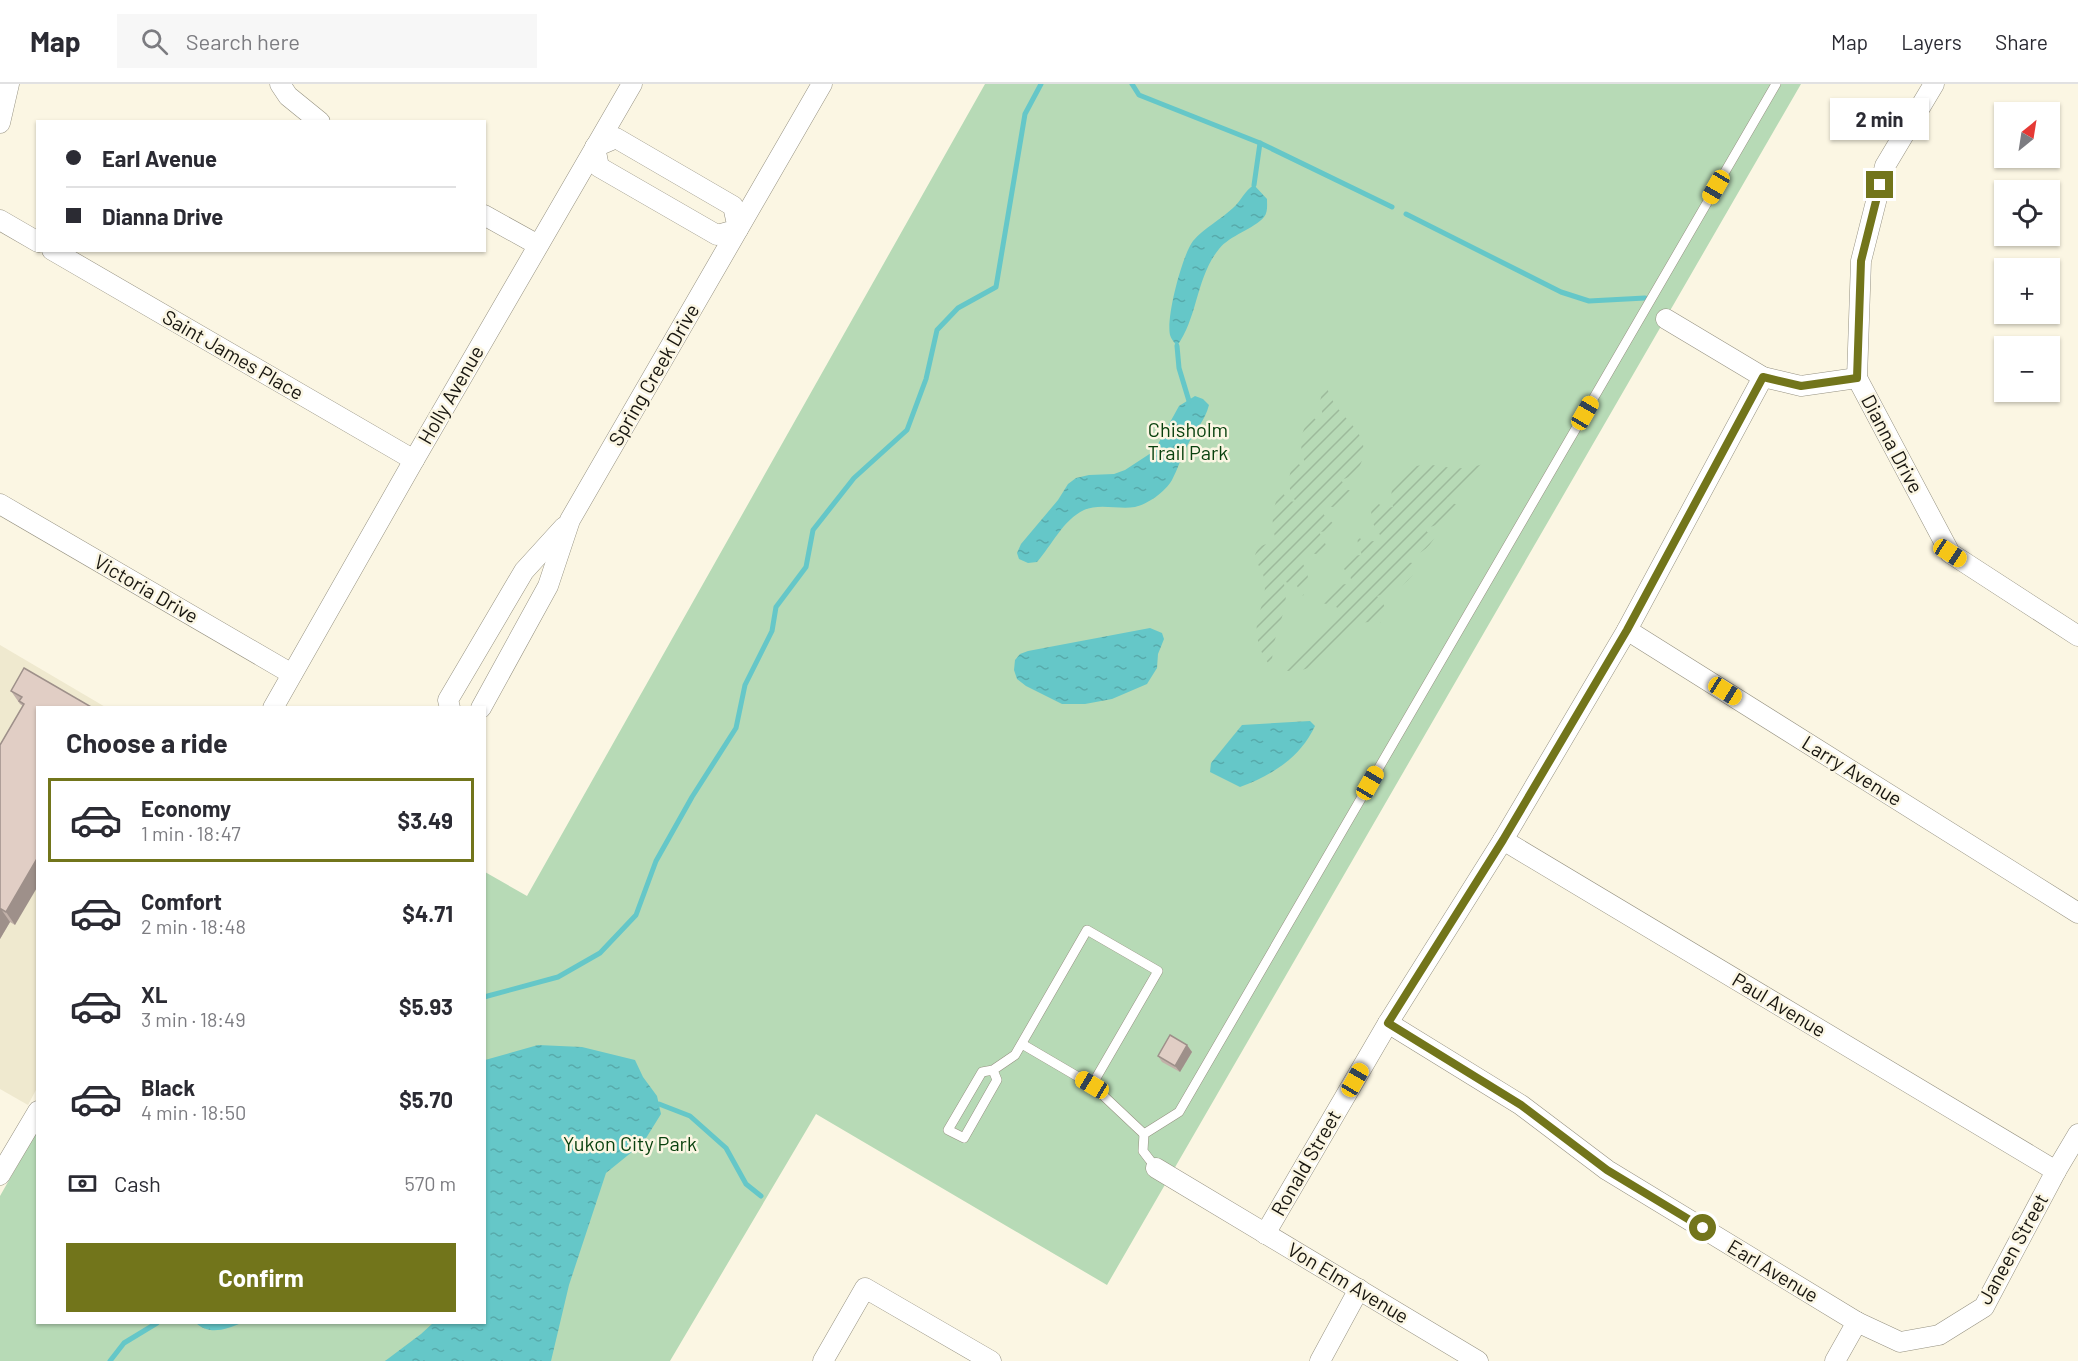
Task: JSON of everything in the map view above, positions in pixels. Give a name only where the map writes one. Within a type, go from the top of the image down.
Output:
[{"type":"street","points":[[0,123],[9,84]]},
{"type":"street","points":[[280,84],[288,96],[318,120]]},
{"type":"street","name":"Holly Avenue","points":[[274,706],[632,84]]},
{"type":"street","name":"Spring Creek Drive","points":[[482,706],[548,586],[570,520],[822,84]]},
{"type":"street","name":"Dianna Drive","points":[[1934,84],[1885,166],[1861,261],[1857,378],[1950,553],[2078,636]]},
{"type":"street","points":[[616,138],[734,206],[738,229],[717,235],[599,167],[595,147],[616,138]]},
{"type":"street","points":[[486,216],[538,245]]},
{"type":"street","points":[[0,220],[36,241]]},
{"type":"street","name":"Saint James Place","points":[[55,252],[414,460]]},
{"type":"street","points":[[1666,319],[1763,377],[1801,386],[1857,378]]},
{"type":"street","name":"Ronald Street","points":[[1265,1234],[1388,1023],[1503,840],[1627,630],[1763,377]]},
{"type":"street","name":"Victoria Drive","points":[[0,504],[292,674]]},
{"type":"street","name":"Spring Creek Drive","points":[[450,706],[448,700],[524,571],[570,520]]},
{"type":"street","name":"Larry Avenue","points":[[1627,630],[2078,913]]},
{"type":"street","name":"Paul Avenue","points":[[1503,840],[2056,1171]]},
{"type":"street","name":"Earl Avenue","points":[[1388,1023],[1521,1105],[1607,1170],[1857,1322]]},
{"type":"street","points":[[0,1175],[36,1114]]},
{"type":"street","name":"Janeen Street","points":[[1857,1322],[1900,1342],[1939,1335],[1984,1307],[2078,1134]]},
{"type":"street","name":"Von Elm Avenue","points":[[1156,1168],[1478,1361]]},
{"type":"street","points":[[824,1361],[865,1288],[991,1361]]},
{"type":"street","points":[[1320,1361],[1359,1289]]},
{"type":"street","points":[[1835,1361],[1857,1322]]},
{"type":"lane","points":[[1144,1134],[1179,1112],[1776,84]]},
{"type":"lane","points":[[993,1070],[997,1080],[964,1138],[948,1130],[982,1072],[993,1070],[1015,1055],[1087,930],[1158,971],[1092,1085]]},
{"type":"lane","points":[[1022,1044],[1092,1085],[1144,1134]]},
{"type":"lane","points":[[1144,1134],[1143,1151],[1156,1168]]},
{"type":"shaded area","points":[[0,645],[104,706],[36,706],[36,1090],[28,1105],[0,1089]]},
{"type":"green space","name":"Chisholm Trail Park","points":[[985,84],[1801,84],[1107,1285],[816,1114],[670,1361],[0,1361],[0,1196],[36,1133],[36,1324],[486,1324],[486,873],[527,896]]},
{"type":"green space","points":[[1324,382],[1334,403],[1361,437],[1364,453],[1361,463],[1351,476],[1341,480],[1348,490],[1359,492],[1351,501],[1343,505],[1321,506],[1324,515],[1337,527],[1330,531],[1319,532],[1326,545],[1324,557],[1312,554],[1300,559],[1308,577],[1303,596],[1297,586],[1283,581],[1286,595],[1274,645],[1272,667],[1262,653],[1257,635],[1257,623],[1265,586],[1264,577],[1255,555],[1264,545],[1278,545],[1273,518],[1275,504],[1281,491],[1289,501],[1296,502],[1289,482],[1291,472],[1295,461],[1307,467],[1301,447],[1304,428],[1312,416],[1318,422],[1324,421],[1320,402]]},
{"type":"green space","points":[[1484,464],[1478,476],[1469,485],[1447,498],[1458,505],[1449,518],[1426,528],[1427,532],[1436,535],[1430,545],[1413,556],[1401,559],[1419,564],[1412,576],[1402,585],[1377,596],[1386,610],[1380,623],[1358,624],[1350,629],[1324,658],[1308,668],[1280,670],[1299,654],[1325,622],[1342,612],[1334,605],[1320,603],[1333,588],[1352,584],[1350,575],[1339,564],[1348,556],[1362,555],[1357,537],[1370,541],[1383,538],[1372,520],[1371,509],[1374,499],[1382,506],[1393,507],[1392,491],[1397,478],[1407,469],[1415,466],[1463,468]]},
{"type":"water","points":[[1254,185],[1267,199],[1265,215],[1260,221],[1224,244],[1211,260],[1189,323],[1177,346],[1170,335],[1169,326],[1184,259],[1197,236],[1233,208]]},
{"type":"water","points":[[1195,396],[1203,399],[1209,405],[1207,411],[1185,450],[1172,480],[1161,493],[1135,507],[1096,507],[1084,510],[1064,526],[1037,562],[1028,563],[1019,559],[1017,553],[1021,544],[1058,500],[1068,484],[1076,478],[1114,474],[1125,470],[1151,453],[1179,406]]},
{"type":"water","points":[[1150,628],[1162,633],[1164,639],[1158,654],[1157,668],[1147,684],[1112,699],[1085,704],[1062,704],[1017,679],[1014,670],[1015,660],[1020,654]]},
{"type":"water","points":[[1310,721],[1315,726],[1301,747],[1284,764],[1263,777],[1240,787],[1210,772],[1211,763],[1242,725]]},
{"type":"water","points":[[538,1045],[582,1047],[635,1060],[643,1077],[657,1096],[661,1114],[643,1143],[606,1173],[569,1285],[551,1361],[385,1361],[432,1324],[486,1324],[486,1060]]},
{"type":"water","points":[[197,1324],[239,1324],[217,1330]]},
{"type":"building","points":[[24,668],[90,706],[36,706],[36,860],[6,912],[0,910],[0,745],[24,704],[19,701],[22,697],[11,691]]},
{"type":"building","points":[[1170,1035],[1187,1045],[1175,1066],[1158,1056]]},
{"type":"waterway","points":[[486,996],[558,977],[600,953],[636,915],[656,861],[692,797],[736,728],[745,685],[772,631],[776,607],[806,567],[813,530],[854,478],[907,430],[926,379],[937,330],[958,308],[996,287],[1025,114],[1041,84]]},
{"type":"waterway","points":[[1132,84],[1139,95],[1260,143],[1392,207]]},
{"type":"waterway","points":[[1254,185],[1260,143]]},
{"type":"waterway","points":[[1406,214],[1561,292],[1589,301],[1645,298]]},
{"type":"waterway","points":[[1177,346],[1179,368],[1189,401]]},
{"type":"waterway","points":[[659,1104],[690,1116],[726,1148],[746,1184],[761,1196]]},
{"type":"waterway","points":[[110,1361],[124,1343],[155,1324]]},
{"type":"route","points":[[1703,1228],[1607,1170],[1521,1105],[1388,1023],[1503,840],[1627,630],[1763,377],[1801,386],[1857,378],[1861,261],[1880,185]]},
{"type":"park label","name":"Yukon City Park","points":[[630,1144]]}]
